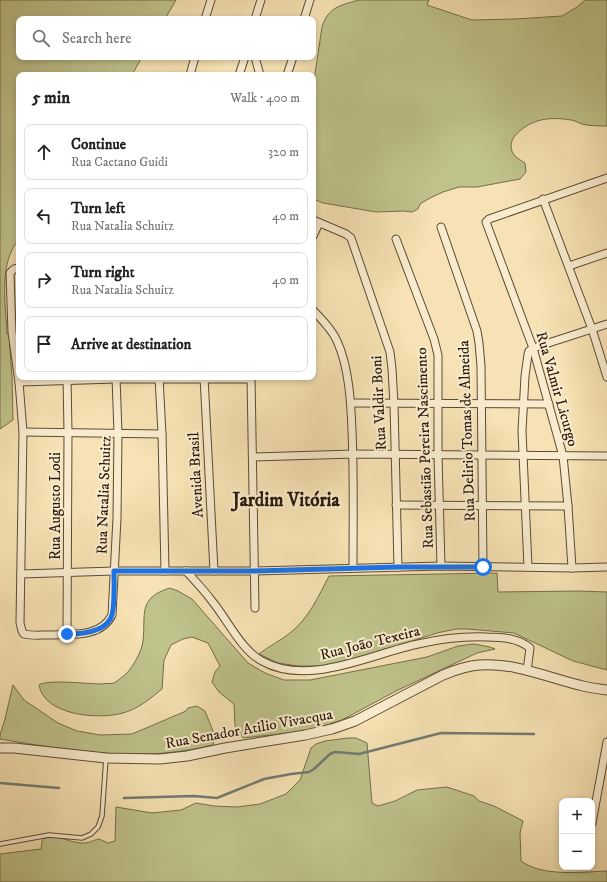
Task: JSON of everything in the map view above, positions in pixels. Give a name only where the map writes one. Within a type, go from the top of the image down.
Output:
[{"type":"street","points":[[207,16],[211,0]]},
{"type":"street","points":[[256,16],[261,0]]},
{"type":"street","points":[[305,16],[310,0]]},
{"type":"street","points":[[191,72],[194,60]]},
{"type":"street","points":[[240,72],[243,60]]},
{"type":"street","points":[[256,60],[259,72]]},
{"type":"street","points":[[288,72],[292,60]]},
{"type":"street","points":[[607,178],[543,199],[592,329],[607,377]]},
{"type":"street","name":"Rua Valmir Licurgo","points":[[543,199],[489,219],[486,224],[533,348],[563,456],[572,568]]},
{"type":"street","name":"Rua Valdir Boni","points":[[316,221],[346,234],[351,238],[390,352],[394,404],[398,567]]},
{"type":"street","name":"Rua Delirio Tomas de Almeida","points":[[441,227],[477,331],[481,355],[483,567]]},
{"type":"street","name":"Rua Sebastião Pereira Nascimento","points":[[396,239],[436,344],[438,364],[438,455],[441,566]]},
{"type":"street","points":[[569,266],[607,253]]},
{"type":"street","points":[[16,269],[10,273],[16,344]]},
{"type":"street","points":[[316,313],[331,330],[338,343],[348,381],[351,403],[353,454],[353,568]]},
{"type":"street","points":[[528,567],[522,455],[523,404],[527,356],[529,351],[533,348],[607,324]]},
{"type":"street","points":[[43,380],[19,382],[23,432],[21,574],[67,574],[114,571],[255,571],[441,566],[572,568],[607,567]]},
{"type":"street","name":"Rua Augusto Lodi","points":[[67,380],[67,634]]},
{"type":"street","name":"Rua Natalia Schuitz","points":[[21,574],[20,623],[24,634],[85,633],[105,625],[110,619],[113,611],[118,433],[116,380]]},
{"type":"street","points":[[159,380],[162,434],[165,571]]},
{"type":"street","name":"Avenida Brasil","points":[[204,380],[214,571]]},
{"type":"street","points":[[251,380],[255,608]]},
{"type":"street","points":[[351,403],[549,404]]},
{"type":"street","points":[[23,432],[162,434]]},
{"type":"street","points":[[253,457],[353,454],[607,456]]},
{"type":"street","points":[[396,504],[568,506]]},
{"type":"street","name":"Rua João Texeira","points":[[186,571],[212,600],[249,651],[270,666],[286,669],[317,670],[342,665],[417,644],[454,638],[496,637],[520,641],[530,648],[527,671]]},
{"type":"street","name":"Rua Senador Atilio Vivacqua","points":[[0,748],[14,748],[106,758],[175,758],[332,729],[355,721],[443,675],[458,669],[480,665],[494,665],[541,673],[583,686],[607,690]]},
{"type":"street","points":[[595,807],[607,742]]},
{"type":"lane","points":[[0,844],[49,834],[82,838],[91,834],[98,826],[102,816],[106,758]]},
{"type":"green space","points":[[0,0],[176,0],[167,16],[16,16],[16,60],[140,60],[134,72],[16,72],[16,244],[8,260],[5,281],[7,334],[9,335],[12,377],[13,420],[0,429]]},
{"type":"green space","points":[[359,0],[429,0],[427,5],[472,20],[562,16],[585,0],[607,0],[607,126],[581,124],[572,120],[558,119],[544,119],[532,123],[517,133],[513,138],[511,145],[513,154],[525,163],[526,172],[520,179],[477,187],[459,187],[430,198],[420,204],[418,209],[412,212],[376,212],[323,203],[316,200],[315,72],[322,27],[328,15],[341,5]]},
{"type":"green space","points":[[497,573],[498,592],[607,592],[607,670],[573,661],[514,633],[467,629],[456,629],[437,633],[328,666],[298,666],[278,663],[259,654],[290,633],[303,621],[329,576]]},
{"type":"green space","points":[[170,588],[192,599],[248,663],[265,673],[284,680],[310,680],[427,657],[458,646],[474,644],[495,649],[477,653],[396,691],[342,720],[307,731],[243,738],[235,726],[234,704],[219,692],[212,682],[215,672],[220,666],[208,643],[192,637],[183,639],[171,645],[164,660],[162,689],[143,704],[129,711],[106,716],[77,714],[63,710],[52,704],[43,696],[39,685],[43,683],[114,683],[126,674],[137,659],[141,649],[144,632],[145,608],[148,602],[159,592]]},
{"type":"green space","points":[[13,685],[24,700],[58,723],[77,731],[100,735],[132,734],[186,711],[188,708],[197,706],[205,711],[215,736],[213,745],[186,750],[133,754],[80,751],[0,739]]},
{"type":"green space","points":[[356,738],[367,743],[372,803],[378,806],[395,801],[417,790],[447,787],[474,796],[479,801],[494,806],[523,821],[520,833],[521,861],[530,866],[551,871],[607,871],[607,882],[0,882],[0,854],[41,849],[44,838],[54,837],[84,843],[99,839],[108,843],[115,841],[116,807],[152,813],[181,810],[196,803],[214,806],[237,807],[260,804],[286,794],[300,780],[311,748],[316,744],[325,741]]},
{"type":"waterway","points":[[124,798],[194,796],[217,798],[264,779],[309,772],[330,754],[335,752],[359,754],[441,733],[534,734]]},
{"type":"waterway","points":[[0,783],[59,788]]},
{"type":"district","name":"Jardim Vitória","points":[[286,500]]},
{"type":"route","points":[[67,634],[92,631],[100,628],[108,622],[113,611],[114,571],[255,571],[441,566],[483,567]]}]
